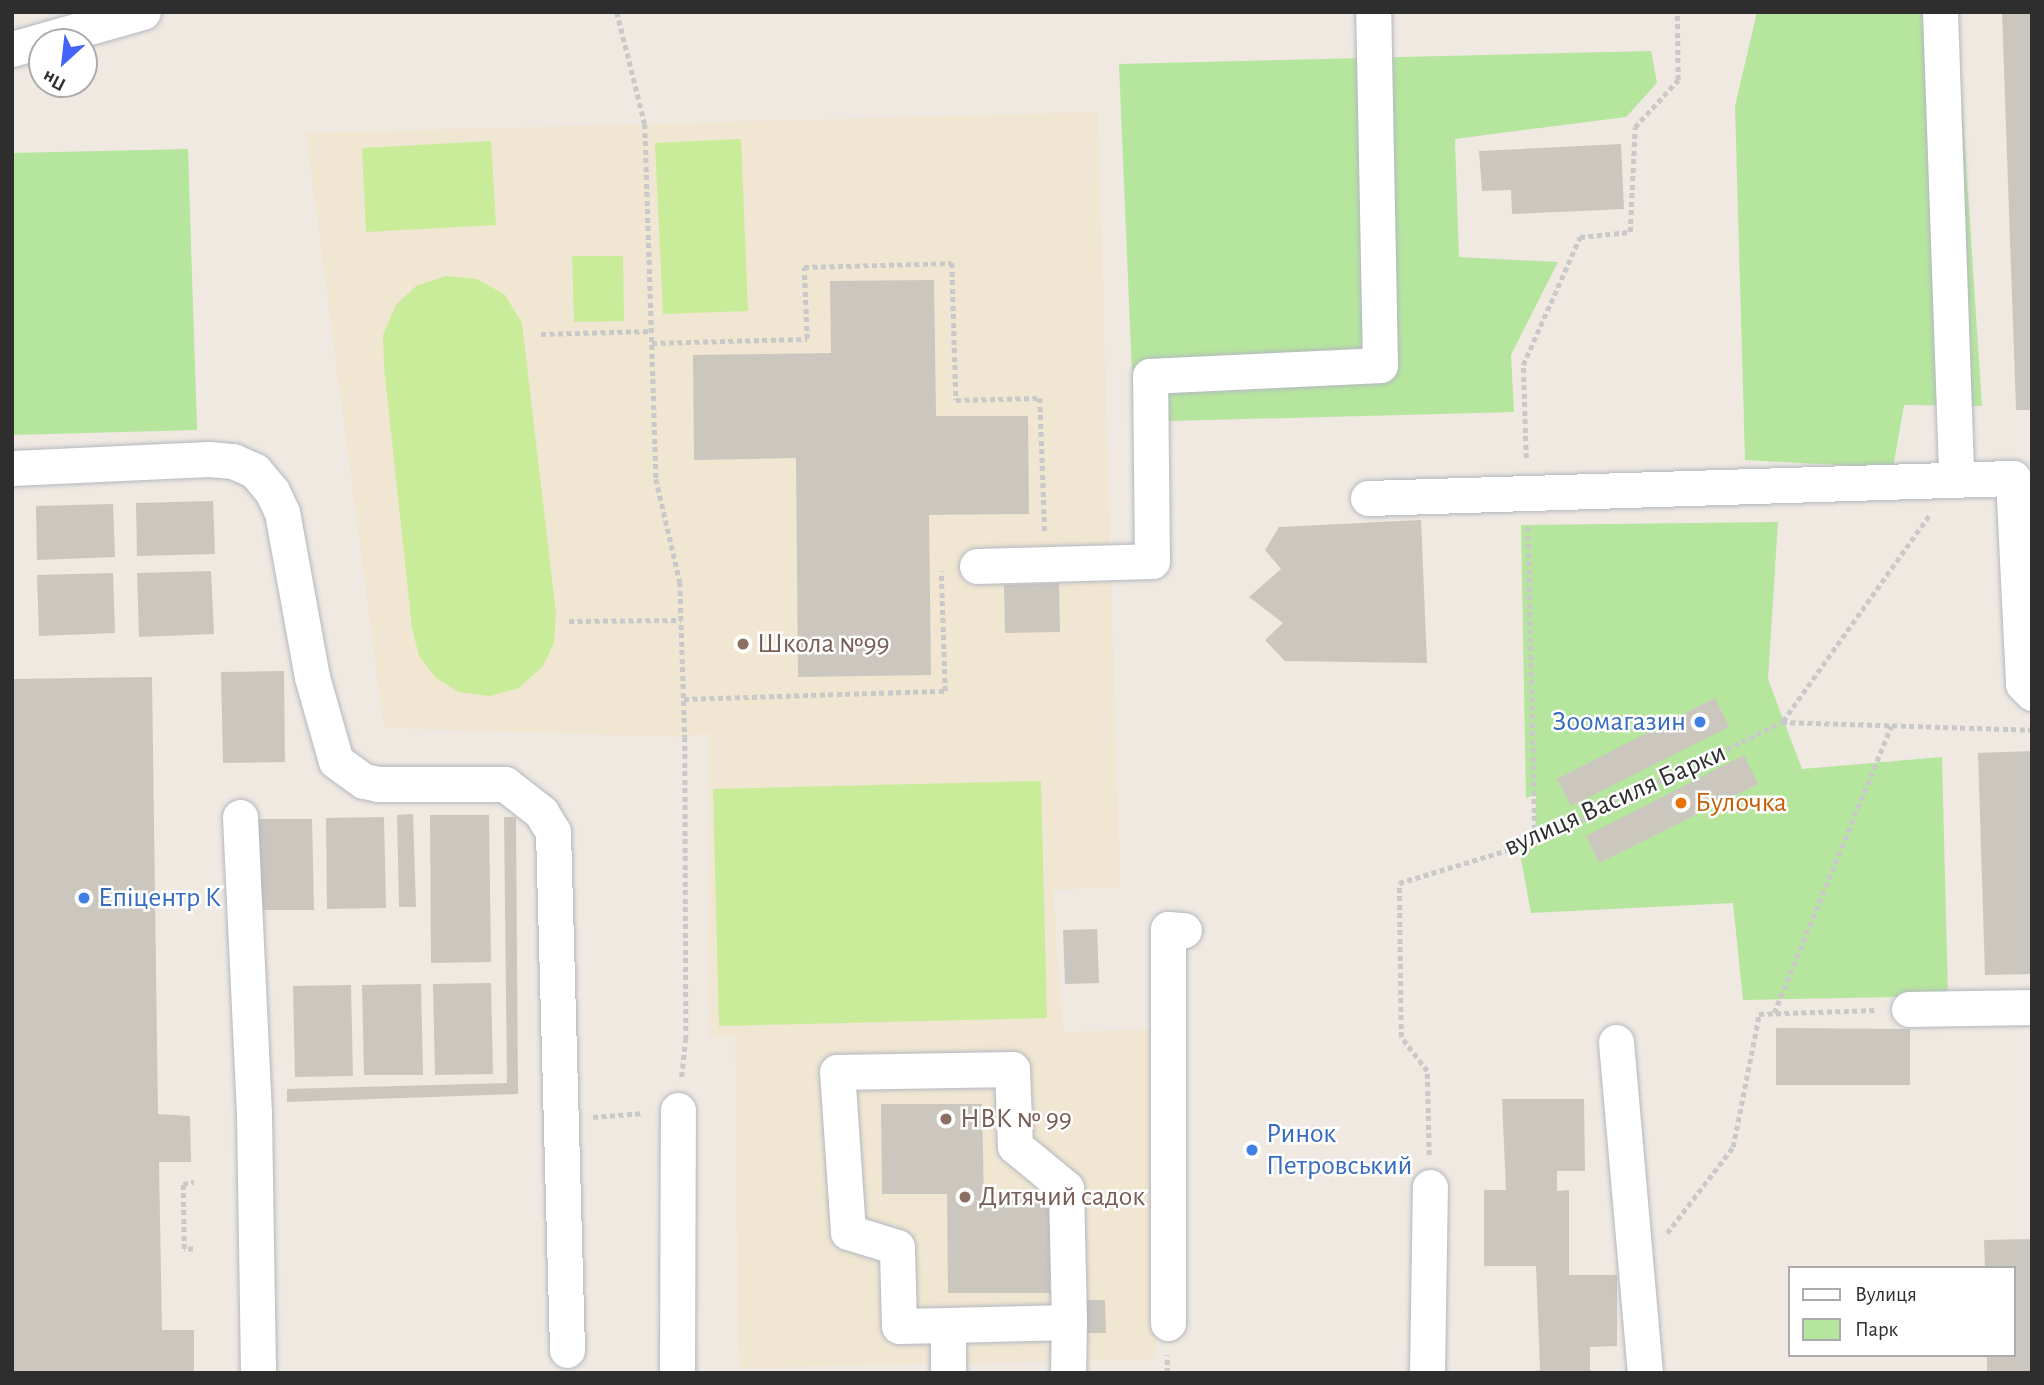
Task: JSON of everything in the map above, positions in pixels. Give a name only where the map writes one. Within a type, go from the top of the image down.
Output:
[{"type":"street","points":[[12,49],[143,12]]},
{"type":"street","points":[[977,566],[1152,561],[1150,376],[1380,365],[1373,12]]},
{"type":"street","points":[[1940,12],[1956,478]]},
{"type":"street","points":[[12,468],[209,459],[233,461],[255,471],[272,491],[282,512],[312,677],[336,761],[364,781],[378,784],[505,784],[541,813],[553,832],[567,1350]]},
{"type":"street","points":[[1368,498],[2022,478],[2023,684],[2032,693]]},
{"type":"street","points":[[240,817],[254,1115],[258,1373]]},
{"type":"street","points":[[1168,1323],[1168,929],[1184,930]]},
{"type":"street","points":[[1909,1009],[2032,1007]]},
{"type":"street","points":[[1616,1042],[1645,1373]]},
{"type":"street","points":[[1068,1373],[1069,1322],[1066,1188],[1015,1146],[1012,1069],[837,1072],[848,1232],[897,1247],[899,1326],[1069,1322]]},
{"type":"street","points":[[677,1373],[678,1110]]},
{"type":"street","points":[[1427,1373],[1430,1187]]},
{"type":"street","points":[[948,1325],[948,1373]]},
{"type":"path","points":[[617,12],[645,124],[656,479],[680,582],[684,699],[686,1038]]},
{"type":"path","points":[[1535,842],[1523,365],[1580,237],[1630,232],[1635,127],[1678,79],[1677,12]]},
{"type":"path","points":[[652,343],[807,339],[804,267],[952,263],[956,400],[1040,398],[1046,565]]},
{"type":"path","points":[[541,334],[652,331]]},
{"type":"path","points":[[1782,722],[1956,478]]},
{"type":"path","points":[[684,699],[945,691],[941,568],[977,566]]},
{"type":"path","points":[[569,621],[681,620]]},
{"type":"path","points":[[1782,722],[2032,730]]},
{"type":"path","name":"вулиця Василя Барки","points":[[1430,1187],[1427,1072],[1401,1037],[1399,883],[1535,842],[1782,722]]},
{"type":"path","points":[[1774,1013],[1891,726]]},
{"type":"path","points":[[1636,1274],[1733,1147],[1759,1014],[1909,1009]]},
{"type":"path","points":[[193,1249],[184,1249],[183,1184],[194,1182]]},
{"type":"shaded area","name":"Школа №99","points":[[1098,112],[1120,887],[1053,890],[1063,1032],[1155,1029],[1156,1359],[739,1368],[735,1036],[709,1037],[709,733],[685,737],[384,728],[306,133]]},
{"type":"green space","points":[[1757,12],[1956,12],[1982,406],[1904,405],[1893,468],[1745,460],[1735,106]]},
{"type":"green space","points":[[1651,51],[1657,83],[1626,117],[1455,139],[1459,257],[1558,262],[1511,355],[1514,412],[1134,422],[1119,64]]},
{"type":"green space","points":[[741,139],[748,311],[663,314],[655,143]]},
{"type":"green space","points":[[491,141],[496,225],[366,232],[362,148]]},
{"type":"green space","points":[[188,149],[197,430],[12,435],[12,153]]},
{"type":"green space","points":[[572,256],[623,256],[624,321],[574,322]]},
{"type":"green space","points":[[446,276],[477,279],[505,295],[522,323],[556,613],[554,643],[543,666],[519,688],[489,696],[459,692],[436,678],[419,656],[412,628],[384,367],[383,335],[396,305],[416,286]]},
{"type":"green space","points":[[1778,522],[1768,679],[1802,769],[1942,757],[1948,996],[1743,1000],[1733,903],[1531,913],[1519,848],[1535,842],[1536,794],[1526,798],[1521,525]]},
{"type":"green space","points":[[1041,781],[1047,1018],[719,1026],[713,789]]},
{"type":"building","points":[[2002,12],[2032,12],[2032,410],[2016,410]]},
{"type":"building","points":[[1621,144],[1624,209],[1512,214],[1511,190],[1482,191],[1479,151]]},
{"type":"building","points":[[934,280],[936,416],[1028,416],[1029,514],[929,515],[931,675],[798,677],[796,458],[694,460],[693,355],[831,353],[830,281]]},
{"type":"building","points":[[213,501],[215,554],[137,556],[136,503]]},
{"type":"building","points":[[113,504],[115,557],[37,560],[36,506]]},
{"type":"building","points":[[1421,520],[1427,663],[1285,661],[1265,640],[1283,623],[1249,597],[1281,569],[1265,550],[1279,527]]},
{"type":"building","points":[[211,571],[214,634],[139,637],[137,573]]},
{"type":"building","points":[[113,573],[115,633],[39,636],[37,575]]},
{"type":"building","points":[[1059,583],[1060,632],[1005,633],[1004,585]]},
{"type":"building","points":[[284,671],[285,762],[223,763],[221,672]]},
{"type":"building","name":"Епіцентр К","points":[[152,677],[158,1114],[190,1116],[191,1162],[159,1162],[162,1330],[194,1330],[194,1373],[12,1373],[12,679]]},
{"type":"building","points":[[1715,698],[1729,727],[1571,806],[1557,779]]},
{"type":"building","points":[[2032,751],[2032,974],[1985,975],[1978,753]]},
{"type":"building","points":[[1744,755],[1758,784],[1599,863],[1586,836]]},
{"type":"building","points":[[413,814],[416,907],[399,907],[397,815]]},
{"type":"building","points":[[430,815],[489,815],[491,962],[431,963]]},
{"type":"building","points":[[384,817],[386,908],[327,909],[326,818]]},
{"type":"building","points":[[504,817],[516,817],[518,1094],[287,1102],[287,1089],[507,1083]]},
{"type":"building","points":[[254,819],[312,819],[314,910],[256,910]]},
{"type":"building","points":[[1097,929],[1099,983],[1065,984],[1063,930]]},
{"type":"building","points":[[491,983],[493,1074],[435,1075],[433,984]]},
{"type":"building","points":[[421,984],[423,1075],[364,1075],[362,985]]},
{"type":"building","points":[[351,985],[353,1076],[295,1077],[293,986]]},
{"type":"building","points":[[1776,1028],[1910,1029],[1910,1085],[1776,1085]]},
{"type":"building","points":[[1502,1099],[1584,1099],[1585,1171],[1557,1171],[1557,1191],[1569,1190],[1569,1275],[1617,1275],[1617,1346],[1590,1347],[1590,1370],[1599,1373],[1518,1373],[1540,1370],[1536,1266],[1484,1266],[1484,1190],[1506,1190]]},
{"type":"building","name":"Дитячий садок","points":[[881,1104],[982,1104],[984,1201],[1049,1200],[1050,1293],[948,1293],[947,1194],[882,1194]]},
{"type":"building","points":[[2032,1239],[2032,1373],[1987,1373],[1987,1357],[2016,1357],[2016,1266],[1985,1266],[1984,1240]]},
{"type":"building","points":[[1086,1300],[1105,1300],[1106,1333],[1086,1333]]},
{"type":"place","name":"Школа №99","points":[[743,644]]},
{"type":"place","name":"Зоомагазин","points":[[1700,722]]},
{"type":"place","name":"Булочка","points":[[1681,803]]},
{"type":"place","name":"Епіцентр К","points":[[84,898]]},
{"type":"place","name":"НВК № 99","points":[[946,1119]]},
{"type":"place","name":"Ринок Петровський","points":[[1252,1150]]},
{"type":"place","name":"Дитячий садок","points":[[965,1197]]}]
